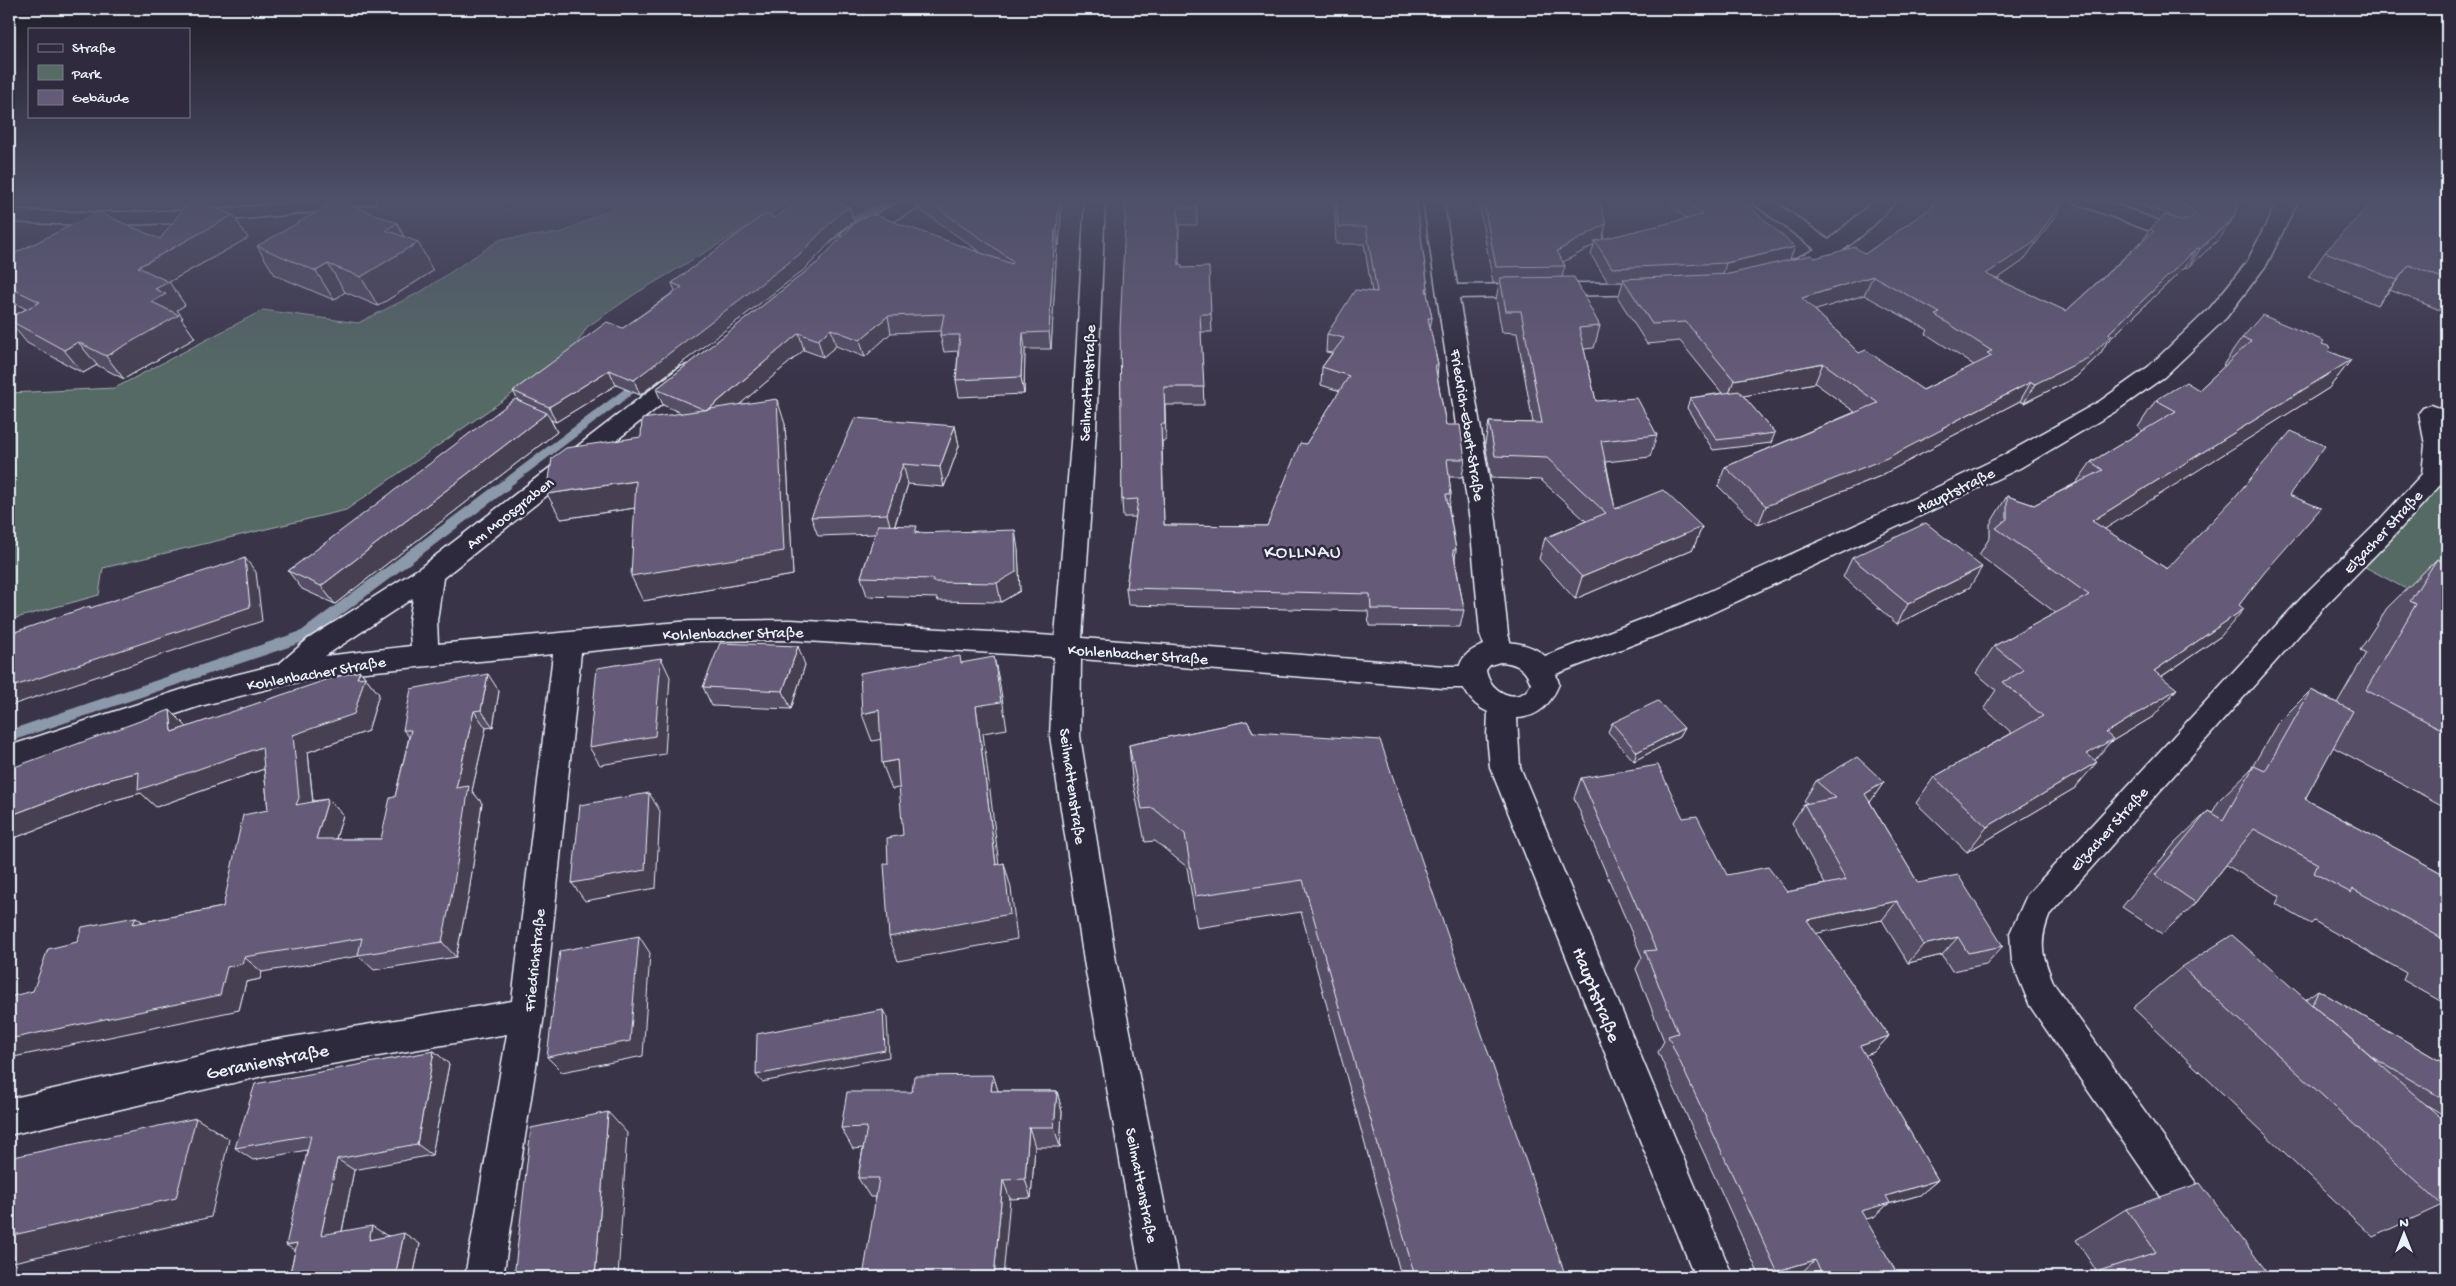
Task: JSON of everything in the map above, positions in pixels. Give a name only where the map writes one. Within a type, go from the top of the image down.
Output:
[{"type":"street","name":"Seilmattenstraße","points":[[1091,259],[1084,430],[1068,647],[1065,736],[1100,961],[1160,1277]]},
{"type":"street","name":"Friedrich-Ebert-Straße","points":[[1443,259],[1483,521],[1494,634],[1499,651]]},
{"type":"street","points":[[1758,277],[1794,269],[1811,259]]},
{"type":"street","name":"Hauptstraße","points":[[1540,668],[1688,613],[2011,462],[2108,406],[2156,372],[2218,313],[2259,259]]},
{"type":"street","points":[[1449,292],[1682,287]]},
{"type":"street","name":"Am Moosgraben","points":[[288,673],[318,646],[430,574],[703,360]]},
{"type":"street","name":"Elzacher Straße","points":[[2240,1277],[2042,995],[2028,962],[2026,933],[2038,905],[2316,599],[2382,534],[2434,476],[2437,445],[2431,413]]},
{"type":"street","points":[[425,655],[423,621],[430,574]]},
{"type":"street","name":"Kohlenbacher Straße","points":[[9,758],[199,695],[288,673],[345,663],[690,631],[791,630],[1068,647],[1443,677],[1472,677]]},
{"type":"street","name":"Friedrichstraße","points":[[484,1277],[527,1015],[568,642]]},
{"type":"street","points":[[1499,651],[1518,653],[1530,659],[1540,668],[1545,684],[1539,698],[1523,706],[1503,706],[1488,700],[1476,690],[1472,677],[1473,667],[1480,658],[1499,651]]},
{"type":"street","name":"Hauptstraße","points":[[1503,706],[1502,736],[1505,767],[1714,1277]]},
{"type":"street","name":"Geranienstraße","points":[[9,1117],[267,1058],[527,1015]]},
{"type":"green space","points":[[471,259],[694,259],[635,294],[587,327],[572,352],[346,510],[103,568],[99,595],[9,620],[9,393],[115,388],[263,310],[358,323],[422,291]]},
{"type":"green space","points":[[2447,465],[2447,611],[2354,561]]},
{"type":"building","points":[[9,259],[153,259],[138,267],[169,282],[155,289],[166,294],[152,302],[179,315],[106,356],[78,342],[64,350],[9,320],[9,318],[40,302],[9,287]]},
{"type":"building","points":[[288,259],[390,259],[361,277],[328,264],[316,271]]},
{"type":"building","points":[[704,259],[793,259],[634,380],[609,370],[549,407],[513,391],[607,322],[623,328],[682,287],[672,283]]},
{"type":"building","points":[[821,259],[998,259],[1012,264],[1013,261],[1010,259],[1053,259],[1049,332],[1023,333],[1021,377],[956,380],[960,335],[940,335],[944,314],[888,316],[860,340],[831,329],[818,340],[799,333],[709,409],[705,410],[656,389]]},
{"type":"building","points":[[1123,259],[1179,259],[1179,265],[1182,265],[1182,268],[1209,267],[1211,314],[1200,314],[1204,387],[1164,387],[1165,424],[1161,424],[1164,525],[1267,526],[1300,443],[1306,444],[1349,376],[1322,367],[1344,338],[1327,334],[1355,290],[1377,292],[1371,259],[1424,259],[1428,288],[1426,288],[1432,318],[1428,318],[1438,365],[1435,365],[1446,425],[1460,425],[1465,459],[1447,459],[1451,494],[1446,494],[1456,550],[1453,550],[1464,610],[1371,609],[1370,594],[1126,588],[1138,499],[1122,500],[1120,329]]},
{"type":"building","points":[[1494,259],[1561,259],[1565,266],[1496,267]]},
{"type":"building","points":[[1606,259],[1743,259],[1726,263],[1612,268]]},
{"type":"building","points":[[1794,259],[2009,259],[1986,274],[2066,311],[2123,259],[2186,259],[2108,334],[2112,335],[2088,358],[2035,384],[2031,382],[1887,458],[1766,506],[1725,467],[1878,403],[1823,363],[1734,380],[1686,322],[1652,324],[1623,279],[1729,274]],"holes":[[[1873,276],[1940,313],[1935,315],[1992,351],[1987,353],[1992,356],[1923,390],[1866,350],[1859,353],[1802,298]]]},
{"type":"building","points":[[2343,259],[2447,259],[2447,280],[2409,265],[2397,280]]},
{"type":"building","points":[[1574,277],[1600,326],[1579,328],[1596,401],[1637,398],[1657,435],[1601,441],[1615,509],[1663,490],[1702,527],[1582,577],[1545,538],[1606,513],[1547,458],[1495,456],[1489,422],[1542,423],[1521,311],[1506,311],[1500,278]]},
{"type":"building","points":[[2262,315],[2324,341],[2322,344],[2331,347],[2328,351],[2351,360],[2092,521],[2167,569],[2234,498],[2291,431],[2325,446],[2289,495],[2321,508],[2264,573],[2239,605],[2244,609],[2154,671],[2177,689],[2106,733],[2113,739],[2087,754],[2097,762],[1987,827],[1934,777],[2043,716],[2003,682],[2024,670],[1994,646],[2089,595],[1996,528],[2007,519],[2007,496],[2034,505],[2103,470],[2091,462],[2176,411],[2156,400],[2186,382],[2199,390],[2251,341],[2242,338]]},
{"type":"building","points":[[1739,391],[1775,433],[1717,440],[1690,398]]},
{"type":"building","points":[[515,399],[547,413],[321,586],[288,571]]},
{"type":"building","points":[[777,399],[784,551],[631,576],[636,481],[547,494],[552,458],[566,448],[641,437],[642,419]]},
{"type":"building","points":[[855,418],[955,426],[940,467],[903,464],[887,514],[811,517]]},
{"type":"building","points":[[1926,523],[1982,567],[1908,604],[1852,558]]},
{"type":"building","points":[[878,525],[917,526],[915,533],[1015,530],[1016,572],[997,583],[933,582],[933,579],[861,577]]},
{"type":"building","points":[[245,558],[250,607],[9,688],[9,634],[90,606],[90,608]]},
{"type":"building","points":[[2437,559],[2447,564],[2447,732],[2366,690],[2416,604],[2410,601]]},
{"type":"building","points":[[720,643],[798,646],[783,691],[703,687]]},
{"type":"building","points":[[960,656],[961,663],[994,657],[1001,702],[976,706],[996,865],[1004,863],[1010,914],[889,937],[884,864],[888,864],[887,838],[903,835],[897,760],[882,763],[879,710],[862,714],[860,673]]},
{"type":"building","points":[[661,658],[655,736],[589,747],[597,668]]},
{"type":"building","points":[[360,671],[357,678],[365,677],[354,714],[293,735],[299,798],[296,805],[328,799],[316,839],[381,839],[390,798],[395,797],[411,730],[403,730],[411,689],[488,674],[481,710],[474,711],[456,788],[469,786],[454,883],[442,942],[358,955],[362,938],[244,957],[242,964],[227,967],[220,995],[9,1039],[9,997],[33,991],[48,949],[77,942],[82,927],[136,917],[133,924],[223,907],[243,815],[268,810],[262,747],[138,790],[139,772],[96,783],[9,816],[9,769],[170,710],[172,732],[332,678]]},
{"type":"building","points":[[2311,690],[2353,711],[2305,799],[2447,876],[2447,941],[2353,889],[2351,893],[2314,873],[2318,864],[2254,829],[2196,903],[2155,875],[2208,811],[2223,820],[2254,766],[2265,771]]},
{"type":"building","points":[[1658,701],[1684,728],[1637,752],[1612,723]]},
{"type":"building","points":[[1247,721],[1253,732],[1380,740],[1566,1277],[1392,1277],[1414,1273],[1303,880],[1195,896],[1185,834],[1153,808],[1142,809],[1129,745]]},
{"type":"building","points":[[1857,757],[1884,782],[1865,794],[1918,883],[1958,875],[2003,946],[1968,953],[1958,937],[1923,945],[1897,901],[1807,920],[1889,1036],[1860,1046],[1938,1180],[1886,1196],[1890,1203],[1861,1211],[1899,1277],[1824,1277],[1815,1260],[1777,1271],[1668,1036],[1678,1033],[1645,951],[1656,950],[1581,778],[1658,765],[1683,818],[1697,816],[1727,875],[1768,867],[1787,892],[1846,880],[1804,804],[1836,798],[1816,781]]},
{"type":"building","points":[[649,793],[645,870],[572,883],[580,805]]},
{"type":"building","points":[[2232,935],[2447,1123],[2447,1201],[2442,1205],[2182,967]]},
{"type":"building","points":[[639,936],[630,1041],[547,1057],[560,951]]},
{"type":"building","points":[[2318,990],[2447,1065],[2447,1101],[2372,1057],[2312,1005]]},
{"type":"building","points":[[883,1010],[885,1050],[756,1075],[757,1034]]},
{"type":"building","points":[[434,1051],[417,1144],[337,1159],[321,1235],[372,1226],[369,1240],[404,1233],[395,1277],[289,1277],[297,1243],[286,1245],[311,1135],[235,1148],[255,1084]]},
{"type":"building","points":[[993,1075],[991,1091],[1057,1091],[1054,1127],[1029,1127],[1025,1179],[1003,1180],[994,1277],[863,1277],[879,1178],[858,1178],[867,1127],[841,1128],[847,1092],[912,1092],[914,1076]]},
{"type":"building","points":[[608,1112],[595,1277],[514,1277],[531,1128]]},
{"type":"building","points":[[196,1118],[176,1198],[9,1236],[9,1158]]},
{"type":"building","points":[[2200,1183],[2270,1276],[2103,1277],[2099,1271],[2156,1252],[2126,1209]]},
{"type":"waterway","points":[[503,486],[641,382]]},
{"type":"waterway","points":[[9,736],[304,636],[505,485]]},
{"type":"district","name":"KOLLNAU","points":[[1303,550]]}]
